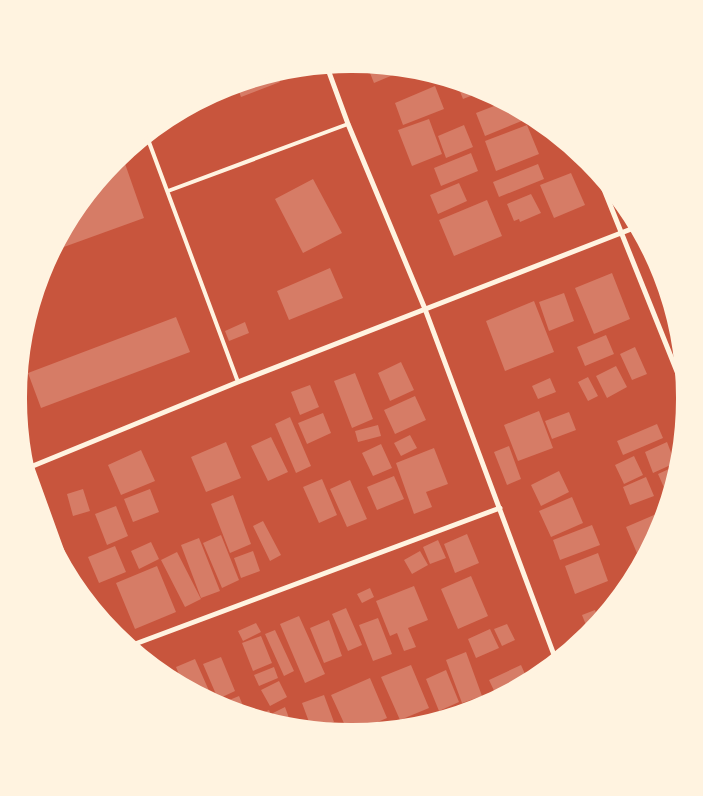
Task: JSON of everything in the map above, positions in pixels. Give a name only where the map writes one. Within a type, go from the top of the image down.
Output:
[{"type":"street","points":[[329,71],[348,124],[425,309],[554,655]]},
{"type":"street","points":[[604,189],[679,375]]},
{"type":"street","points":[[32,466],[238,382],[632,229]]},
{"type":"street","points":[[30,460],[62,551]]},
{"type":"street","points":[[135,644],[500,508]]},
{"type":"lane","points":[[168,190],[348,124]]},
{"type":"lane","points":[[149,141],[238,382]]},
{"type":"building","points":[[369,71],[397,73],[374,83]]},
{"type":"building","points":[[279,79],[280,82],[241,97],[239,91],[267,81]]},
{"type":"building","points":[[435,86],[444,109],[403,125],[395,103]]},
{"type":"building","points":[[459,89],[475,94],[463,99]]},
{"type":"building","points":[[497,105],[524,120],[485,136],[476,113]]},
{"type":"building","points":[[429,119],[442,154],[412,166],[398,130]]},
{"type":"building","points":[[464,125],[473,147],[446,158],[438,136]]},
{"type":"building","points":[[527,125],[539,154],[496,171],[485,141]]},
{"type":"building","points":[[471,153],[478,171],[441,186],[434,168]]},
{"type":"building","points":[[124,162],[144,218],[61,248],[91,198]]},
{"type":"building","points":[[538,164],[544,179],[499,197],[493,182]]},
{"type":"building","points":[[571,173],[585,205],[554,218],[540,185]]},
{"type":"building","points":[[313,179],[342,233],[303,253],[275,199]]},
{"type":"building","points":[[459,183],[467,201],[438,214],[430,195]]},
{"type":"building","points":[[531,194],[541,213],[520,222],[519,219],[514,221],[507,204]]},
{"type":"building","points":[[487,200],[502,236],[454,256],[439,220]]},
{"type":"building","points":[[330,268],[343,298],[289,320],[277,291]]},
{"type":"building","points":[[612,273],[630,319],[594,334],[575,288]]},
{"type":"building","points":[[564,293],[574,321],[549,331],[539,302]]},
{"type":"building","points":[[534,301],[554,352],[505,371],[486,321]]},
{"type":"building","points":[[176,317],[190,352],[41,408],[28,373]]},
{"type":"building","points":[[245,322],[249,333],[229,341],[225,331]]},
{"type":"building","points":[[606,335],[614,354],[585,366],[577,347]]},
{"type":"building","points":[[635,347],[647,374],[632,380],[620,354]]},
{"type":"building","points":[[401,362],[414,390],[390,401],[378,373]]},
{"type":"building","points":[[616,366],[627,387],[607,398],[596,376]]},
{"type":"building","points":[[355,373],[373,419],[352,428],[334,381]]},
{"type":"building","points":[[588,377],[598,396],[588,401],[578,382]]},
{"type":"building","points":[[550,378],[556,392],[538,399],[532,386]]},
{"type":"building","points":[[310,385],[319,407],[300,415],[291,392]]},
{"type":"building","points":[[415,396],[426,420],[395,434],[384,410]]},
{"type":"building","points":[[539,411],[553,448],[518,461],[504,425]]},
{"type":"building","points":[[569,412],[576,430],[552,439],[545,421]]},
{"type":"building","points":[[323,413],[331,433],[307,444],[298,423]]},
{"type":"building","points":[[290,417],[311,466],[296,473],[275,424]]},
{"type":"building","points":[[657,424],[663,438],[623,455],[617,441]]},
{"type":"building","points":[[378,425],[381,436],[358,442],[355,431]]},
{"type":"building","points":[[410,435],[417,448],[401,456],[394,443]]},
{"type":"building","points":[[271,437],[288,472],[268,481],[251,446]]},
{"type":"building","points":[[226,442],[241,478],[206,492],[191,457]]},
{"type":"building","points":[[667,442],[673,459],[672,464],[653,473],[645,452]]},
{"type":"building","points":[[381,444],[392,468],[373,476],[362,453]]},
{"type":"building","points":[[509,446],[521,479],[507,485],[494,452]]},
{"type":"building","points":[[434,448],[448,484],[426,492],[432,507],[414,514],[396,463]]},
{"type":"building","points":[[141,450],[155,481],[121,495],[108,465]]},
{"type":"building","points":[[634,456],[643,475],[624,484],[615,465]]},
{"type":"building","points":[[672,468],[666,491],[658,474]]},
{"type":"building","points":[[559,471],[569,492],[541,506],[531,485]]},
{"type":"building","points":[[394,476],[404,499],[377,510],[367,487]]},
{"type":"building","points":[[646,477],[654,496],[630,505],[623,487]]},
{"type":"building","points":[[322,479],[337,515],[319,523],[303,487]]},
{"type":"building","points":[[350,480],[367,519],[347,527],[330,489]]},
{"type":"building","points":[[83,489],[90,511],[73,516],[67,494]]},
{"type":"building","points":[[150,489],[159,512],[133,522],[124,499]]},
{"type":"building","points":[[233,495],[251,544],[230,553],[211,504]]},
{"type":"building","points":[[572,497],[583,523],[551,537],[539,511]]},
{"type":"building","points":[[116,506],[128,536],[107,545],[95,514]]},
{"type":"building","points":[[658,513],[638,556],[626,527]]},
{"type":"building","points":[[263,521],[281,555],[270,561],[253,526]]},
{"type":"building","points":[[592,525],[600,545],[560,560],[553,540]]},
{"type":"building","points":[[467,534],[479,563],[455,573],[444,544]]},
{"type":"building","points":[[221,535],[239,580],[222,588],[203,543]]},
{"type":"building","points":[[199,538],[220,591],[201,598],[181,545]]},
{"type":"building","points":[[438,540],[446,558],[430,564],[423,547]]},
{"type":"building","points":[[151,542],[159,559],[139,569],[131,551]]},
{"type":"building","points":[[115,546],[126,572],[99,583],[88,557]]},
{"type":"building","points":[[253,551],[260,571],[241,578],[234,558]]},
{"type":"building","points":[[420,551],[428,565],[412,574],[404,560]]},
{"type":"building","points":[[177,552],[201,599],[185,607],[161,560]]},
{"type":"building","points":[[598,553],[608,581],[575,594],[565,566]]},
{"type":"building","points":[[157,566],[176,612],[135,629],[116,583]]},
{"type":"building","points":[[471,576],[488,616],[458,629],[441,589]]},
{"type":"building","points":[[414,586],[428,620],[408,628],[416,647],[404,651],[397,633],[390,636],[376,601]]},
{"type":"building","points":[[370,588],[374,597],[362,603],[357,594]]},
{"type":"building","points":[[346,608],[362,645],[348,651],[332,614]]},
{"type":"building","points":[[595,610],[597,615],[587,626],[582,615]]},
{"type":"building","points":[[299,616],[325,674],[305,683],[280,624]]},
{"type":"building","points":[[378,618],[392,654],[373,661],[359,625]]},
{"type":"building","points":[[329,620],[342,656],[324,663],[310,628]]},
{"type":"building","points":[[256,623],[261,632],[243,641],[238,631]]},
{"type":"building","points":[[507,624],[515,640],[502,646],[494,629]]},
{"type":"building","points":[[490,629],[499,648],[476,658],[468,639]]},
{"type":"building","points":[[275,630],[294,671],[284,676],[265,634]]},
{"type":"building","points":[[261,636],[272,663],[253,671],[242,643]]},
{"type":"building","points":[[466,652],[482,696],[462,703],[446,660]]},
{"type":"building","points":[[221,657],[235,691],[220,698],[217,697],[203,664]]},
{"type":"building","points":[[195,659],[210,693],[180,678],[176,667]]},
{"type":"building","points":[[411,665],[429,708],[400,720],[381,677]]},
{"type":"building","points":[[521,665],[526,676],[495,693],[489,680]]},
{"type":"building","points":[[274,667],[278,678],[259,686],[254,675]]},
{"type":"building","points":[[446,670],[459,702],[439,711],[426,679]]},
{"type":"building","points":[[370,678],[387,718],[370,725],[345,726],[331,695]]},
{"type":"building","points":[[279,681],[287,697],[270,706],[261,690]]},
{"type":"building","points":[[324,695],[334,722],[327,725],[309,723],[302,703]]},
{"type":"building","points":[[239,696],[244,707],[226,701]]},
{"type":"building","points":[[285,707],[289,719],[274,716],[273,713]]},
{"type":"building","points":[[269,710],[271,716],[267,715],[262,713]]}]
